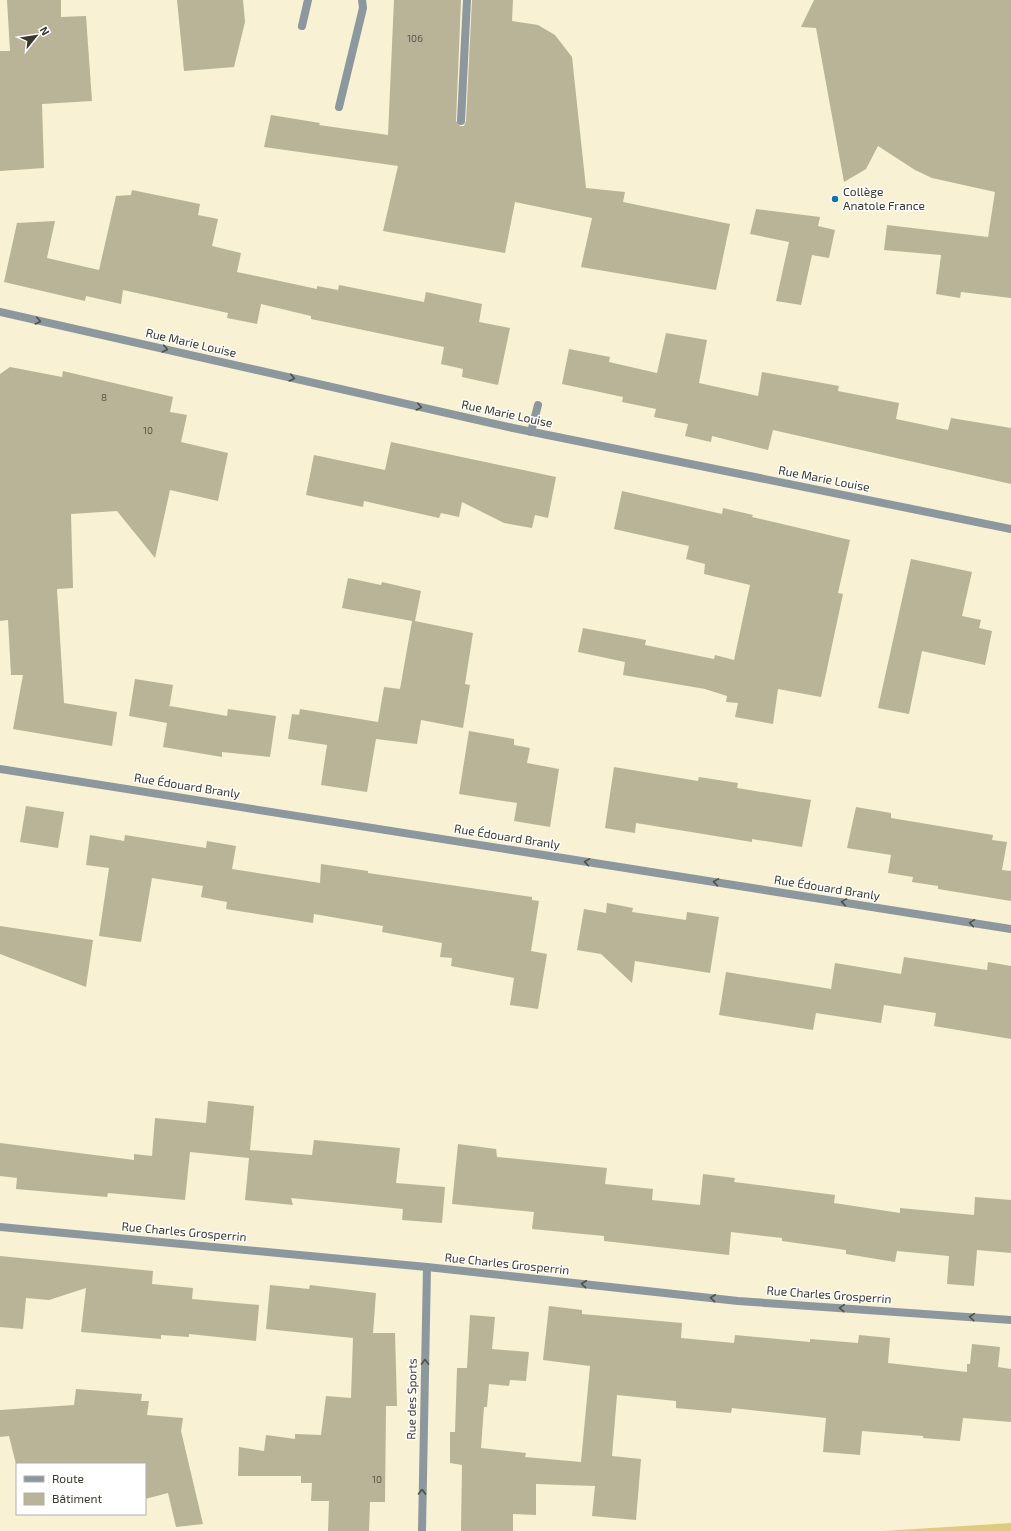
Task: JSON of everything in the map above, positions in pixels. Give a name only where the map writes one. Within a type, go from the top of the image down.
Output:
[{"type":"street","points":[[302,26],[308,0]]},
{"type":"street","points":[[339,107],[363,8],[362,0]]},
{"type":"street","points":[[461,122],[467,0]]},
{"type":"street","name":"Rue Marie Louise","points":[[0,312],[531,432],[1011,529]]},
{"type":"street","points":[[531,432],[538,405]]},
{"type":"street","name":"Rue Édouard Branly","points":[[0,769],[1011,929]]},
{"type":"street","name":"Rue Charles Grosperrin","points":[[0,1227],[427,1267],[738,1301],[1011,1320]]},
{"type":"street","name":"Rue des Sports","points":[[422,1531],[427,1267]]},
{"type":"shaded area","points":[[1011,1523],[1011,1531],[883,1531]]},
{"type":"building","points":[[7,0],[61,0],[61,17],[86,16],[92,101],[42,104],[44,168],[0,171],[0,51],[10,51]]},
{"type":"building","points":[[177,0],[243,0],[245,22],[234,67],[184,71]]},
{"type":"building","points":[[394,0],[461,0],[456,121],[460,126],[464,126],[466,121],[472,0],[513,0],[512,21],[538,25],[555,35],[572,57],[586,188],[625,192],[623,202],[730,224],[716,290],[581,267],[592,218],[515,202],[505,253],[383,231],[398,166],[264,147],[271,115],[320,123],[319,125],[388,135]]},
{"type":"building","points":[[814,0],[1011,0],[1011,298],[961,292],[960,298],[936,294],[941,255],[884,250],[887,225],[988,237],[995,192],[932,178],[915,170],[878,146],[866,169],[844,182],[816,28],[801,27]]},
{"type":"building","points":[[132,190],[200,204],[198,215],[218,219],[212,246],[241,253],[237,272],[317,289],[317,286],[338,290],[339,285],[424,302],[426,292],[482,304],[479,322],[510,328],[498,385],[462,377],[463,369],[441,364],[444,347],[311,319],[311,316],[261,304],[257,324],[227,318],[228,313],[123,290],[121,304],[86,296],[85,301],[4,282],[17,223],[55,221],[47,258],[99,270],[116,196],[131,195]]},
{"type":"building","points":[[756,209],[820,217],[818,226],[835,230],[829,258],[812,255],[801,305],[776,301],[789,242],[750,234]]},
{"type":"building","points":[[666,333],[707,340],[699,383],[758,396],[762,372],[839,386],[838,391],[899,403],[896,419],[948,430],[951,418],[1011,428],[1011,484],[773,430],[768,450],[712,436],[711,442],[685,436],[688,424],[654,417],[656,409],[622,402],[623,397],[562,384],[569,349],[610,357],[609,362],[657,373]]},
{"type":"building","points":[[10,367],[62,377],[63,371],[173,397],[170,412],[187,415],[181,442],[228,453],[218,501],[170,490],[155,558],[117,511],[71,514],[73,588],[57,589],[64,703],[117,712],[112,746],[13,729],[23,675],[11,675],[8,620],[0,621],[0,374]]},
{"type":"building","points":[[391,442],[556,477],[548,518],[535,515],[532,528],[504,523],[462,502],[459,517],[441,513],[439,518],[364,501],[363,507],[306,495],[314,455],[385,470]]},
{"type":"building","points":[[622,491],[722,514],[723,508],[753,515],[752,517],[850,540],[838,593],[843,594],[821,697],[778,689],[773,724],[735,717],[738,703],[726,702],[727,696],[705,689],[623,675],[625,662],[578,652],[583,628],[646,640],[645,645],[714,659],[715,655],[734,660],[750,585],[704,574],[705,564],[686,559],[689,546],[614,529]]},
{"type":"building","points":[[911,559],[972,572],[962,616],[981,620],[979,628],[992,631],[985,665],[922,651],[909,714],[878,708]]},
{"type":"building","points":[[348,578],[381,585],[382,582],[421,591],[415,621],[473,633],[465,684],[470,685],[463,728],[421,720],[417,744],[376,739],[367,792],[321,785],[327,745],[288,739],[292,714],[299,715],[300,709],[378,722],[384,687],[400,689],[412,621],[342,608]]},
{"type":"building","points":[[135,679],[173,685],[169,709],[170,706],[227,716],[228,709],[276,716],[270,757],[222,752],[222,757],[163,747],[167,723],[129,716]]},
{"type":"building","points":[[469,731],[514,739],[514,745],[530,748],[527,763],[559,769],[550,827],[514,821],[517,803],[459,794]]},
{"type":"building","points":[[614,767],[698,781],[699,777],[738,783],[737,788],[811,800],[802,847],[752,839],[752,842],[636,823],[635,833],[605,828]]},
{"type":"building","points":[[26,806],[64,812],[58,848],[20,842]]},
{"type":"building","points":[[856,807],[891,813],[891,818],[993,835],[992,840],[1007,842],[1002,870],[1011,871],[1011,901],[938,889],[938,886],[912,882],[913,877],[888,873],[891,855],[847,848]]},
{"type":"building","points":[[90,835],[124,841],[125,835],[206,848],[207,841],[236,846],[232,869],[320,883],[321,864],[368,871],[368,873],[532,897],[532,900],[539,901],[531,951],[547,954],[538,1009],[510,1005],[514,978],[451,966],[452,958],[440,957],[442,943],[382,932],[383,926],[314,914],[313,923],[226,909],[227,902],[201,897],[203,886],[152,878],[141,942],[99,936],[109,868],[86,865]]},
{"type":"building","points":[[607,903],[633,908],[632,912],[686,920],[687,912],[719,917],[710,973],[635,961],[632,983],[601,954],[577,950],[584,909],[606,913]]},
{"type":"building","points":[[0,926],[93,940],[86,987],[0,954]]},
{"type":"building","points":[[904,957],[987,970],[988,962],[1011,966],[1011,1039],[934,1026],[936,1013],[884,1005],[881,1023],[816,1013],[813,1030],[719,1015],[726,972],[831,989],[835,963],[901,974]]},
{"type":"building","points":[[208,1101],[254,1106],[250,1150],[312,1155],[314,1140],[400,1148],[396,1183],[445,1187],[442,1223],[402,1220],[403,1209],[291,1198],[293,1205],[245,1200],[249,1158],[190,1152],[185,1200],[108,1193],[107,1197],[16,1189],[17,1178],[0,1176],[0,1143],[134,1160],[134,1154],[152,1156],[155,1118],[206,1123]]},
{"type":"building","points":[[458,1144],[496,1149],[497,1157],[607,1168],[605,1184],[653,1189],[652,1200],[700,1205],[703,1174],[735,1178],[734,1182],[835,1195],[834,1203],[900,1213],[900,1208],[974,1215],[975,1197],[1011,1200],[1011,1253],[977,1250],[974,1286],[947,1284],[949,1256],[897,1251],[895,1262],[846,1254],[846,1250],[782,1241],[782,1238],[731,1232],[729,1255],[604,1241],[604,1236],[532,1229],[534,1212],[452,1204]]},
{"type":"building","points":[[0,1256],[153,1271],[152,1284],[193,1288],[192,1299],[259,1305],[256,1341],[189,1334],[189,1337],[161,1335],[161,1339],[81,1332],[86,1288],[49,1300],[26,1298],[23,1329],[0,1327]]},
{"type":"building","points":[[270,1285],[309,1289],[310,1285],[376,1293],[373,1333],[395,1333],[397,1406],[386,1406],[385,1502],[370,1502],[369,1531],[328,1531],[329,1501],[311,1501],[312,1483],[301,1483],[301,1476],[238,1476],[239,1447],[264,1451],[266,1435],[295,1439],[295,1434],[321,1435],[326,1396],[351,1398],[353,1338],[266,1329]]},
{"type":"building","points":[[549,1306],[582,1310],[582,1314],[682,1323],[681,1338],[734,1343],[735,1335],[810,1342],[810,1339],[858,1343],[859,1335],[890,1338],[888,1363],[967,1372],[967,1364],[970,1364],[972,1344],[1000,1347],[998,1367],[1011,1369],[1011,1422],[963,1418],[960,1441],[923,1438],[923,1436],[862,1431],[860,1455],[823,1452],[826,1418],[732,1408],[731,1413],[676,1408],[676,1401],[617,1395],[612,1456],[641,1459],[636,1520],[592,1516],[595,1486],[536,1484],[536,1515],[513,1514],[513,1531],[461,1531],[462,1465],[450,1463],[450,1432],[455,1432],[457,1368],[467,1368],[470,1315],[495,1317],[492,1349],[529,1352],[526,1381],[510,1380],[509,1386],[489,1384],[487,1407],[484,1407],[481,1448],[526,1453],[525,1457],[581,1462],[590,1366],[543,1360]]},
{"type":"building","points":[[76,1389],[142,1394],[141,1401],[149,1401],[147,1415],[183,1418],[181,1431],[203,1524],[176,1527],[168,1493],[146,1499],[146,1463],[16,1464],[9,1436],[0,1437],[0,1410],[74,1405]]},
{"type":"place","name":"Collège Anatole France","points":[[835,199]]}]
